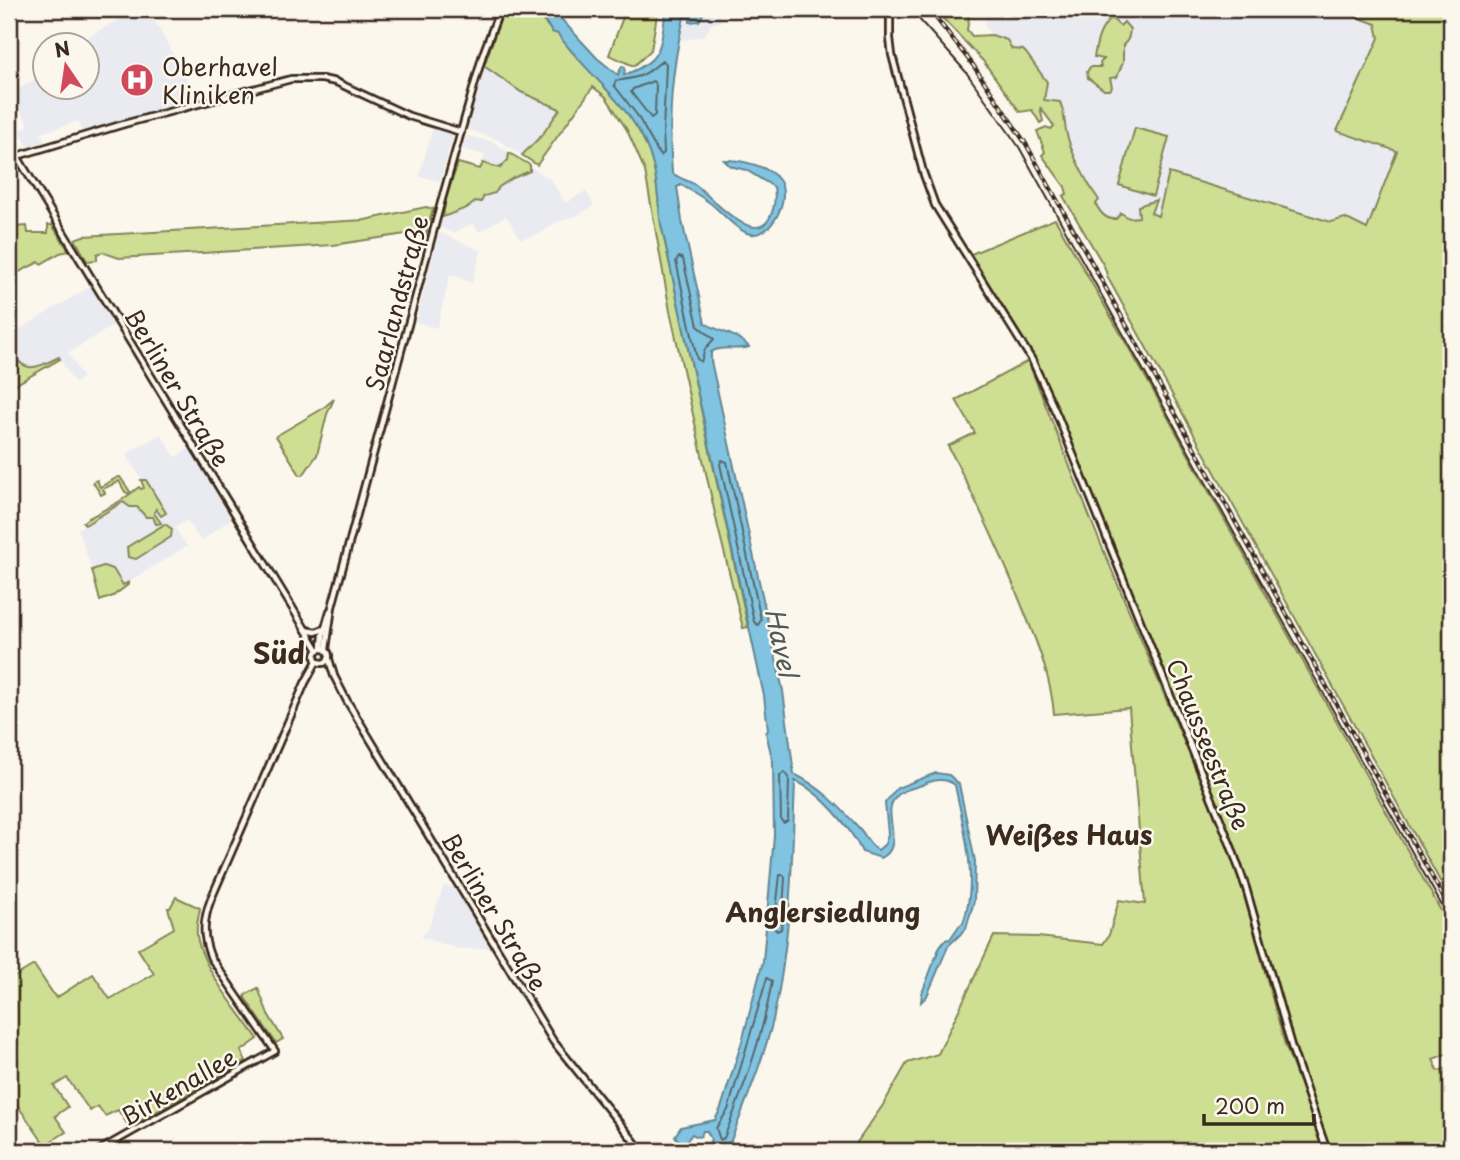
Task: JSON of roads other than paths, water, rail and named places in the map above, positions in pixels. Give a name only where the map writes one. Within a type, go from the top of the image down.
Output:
[{"type":"street","name":"Saarlandstraße","points":[[322,649],[412,305],[483,54],[500,9]]},
{"type":"street","name":"Chausseestraße","points":[[890,9],[892,55],[930,193],[945,223],[1032,360],[1062,428],[1231,846],[1246,888],[1292,1049],[1327,1151]]},
{"type":"street","points":[[17,156],[291,79],[336,82],[409,116],[461,132]]},
{"type":"street","name":"Berliner Straße","points":[[9,143],[304,628],[322,649]]},
{"type":"street","name":"Saarlandstraße","points":[[322,649],[324,628],[332,607]]},
{"type":"street","points":[[304,628],[312,632],[324,628]]},
{"type":"street","points":[[322,649],[329,653],[326,661],[317,661],[314,655],[322,649]]},
{"type":"street","name":"Birkenallee","points":[[98,1151],[275,1051],[215,965],[206,946],[204,926],[211,899],[308,676],[317,661]]},
{"type":"street","name":"Berliner Straße","points":[[326,661],[553,1041],[642,1151]]},
{"type":"water","points":[[526,9],[552,9],[597,58],[618,75],[622,66],[625,67],[624,75],[647,64],[658,51],[666,9],[706,9],[699,21],[690,22],[690,18],[684,17],[672,95],[672,173],[697,186],[732,217],[753,227],[762,226],[769,219],[773,211],[774,187],[746,170],[730,166],[724,160],[746,162],[761,167],[779,180],[782,188],[783,197],[777,216],[764,231],[756,234],[743,231],[705,200],[681,185],[677,187],[705,323],[739,339],[749,347],[715,350],[711,352],[711,361],[783,691],[794,774],[830,798],[878,850],[885,844],[888,834],[885,803],[897,788],[936,773],[949,775],[959,784],[975,861],[974,901],[966,929],[948,946],[927,996],[921,1002],[940,946],[950,939],[963,923],[968,906],[970,872],[955,785],[936,780],[898,795],[890,812],[892,846],[881,858],[862,852],[834,811],[805,786],[795,781],[790,901],[779,990],[763,1053],[727,1151],[706,1151],[711,1139],[707,1131],[703,1131],[698,1137],[692,1134],[681,1144],[675,1136],[681,1127],[715,1120],[743,1038],[763,961],[774,836],[773,762],[766,733],[768,730],[764,696],[661,224],[655,172],[646,145],[637,128],[612,95],[558,34],[552,32],[545,21]]},
{"type":"tram line","points":[[910,9],[966,72],[1019,147],[1451,922]]},
{"type":"railway","points":[[929,9],[973,65],[1026,144],[1451,911]]},
{"type":"place","name":"Oberhavel Kliniken","points":[[137,80]]},
{"type":"district","name":"Süd","points":[[279,652]]},
{"type":"district","name":"Weißes Haus","points":[[1069,834]]},
{"type":"district","name":"Anglersiedlung","points":[[823,911]]},
{"type":"water label","name":"Havel","points":[[782,642]]}]
